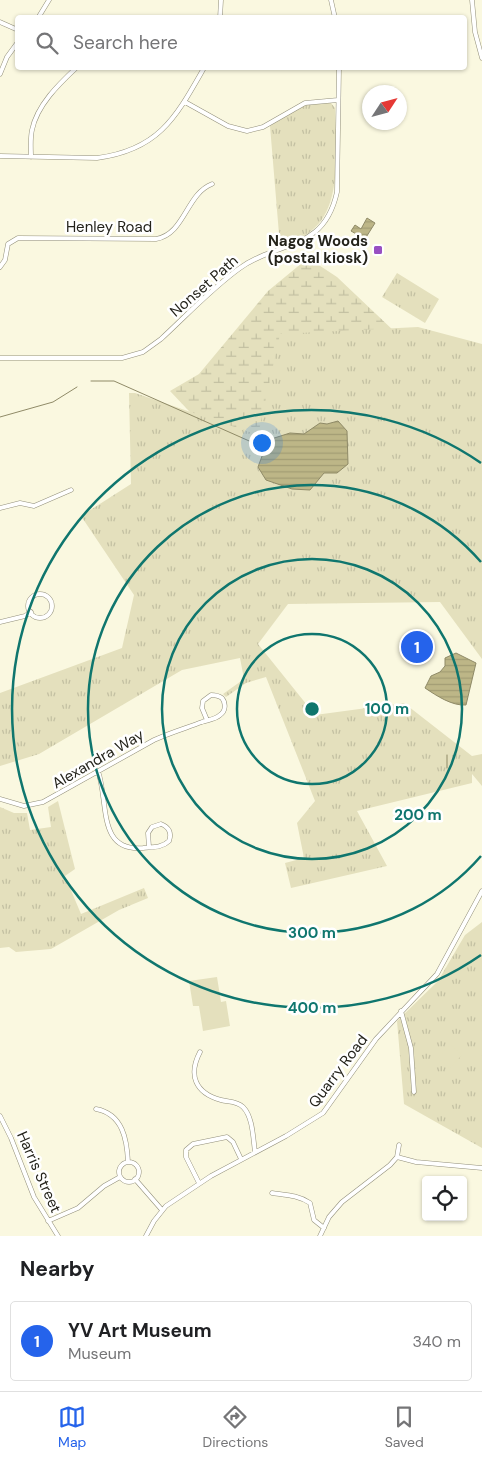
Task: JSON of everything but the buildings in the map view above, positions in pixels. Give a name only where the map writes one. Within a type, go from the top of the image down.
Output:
[{"type":"street","points":[[40,15],[49,0]]},
{"type":"street","points":[[220,15],[221,0]]},
{"type":"street","points":[[331,0],[334,15]]},
{"type":"street","points":[[472,0],[475,32],[482,58]]},
{"type":"street","points":[[0,22],[15,29]]},
{"type":"street","points":[[0,74],[15,46]]},
{"type":"street","points":[[31,157],[32,129],[38,114],[50,96],[74,70]]},
{"type":"street","points":[[0,156],[97,158],[128,151],[142,144],[172,119],[185,102],[203,70]]},
{"type":"street","name":"Nonset Path","points":[[0,358],[114,358],[136,354],[149,348],[161,339],[242,266],[310,236],[328,217],[334,206],[337,192],[339,70]]},
{"type":"street","points":[[185,102],[228,126],[247,131],[263,127],[305,103],[338,100]]},
{"type":"street","name":"Henley Road","points":[[0,267],[5,260],[8,244],[18,238],[156,239],[165,237],[176,227],[200,191],[212,184]]},
{"type":"street","points":[[0,508],[18,504],[34,506],[71,490]]},
{"type":"street","points":[[42,594],[50,599],[52,606],[47,615],[40,617],[31,612],[29,605],[33,597],[42,594]]},
{"type":"street","points":[[0,622],[31,612]]},
{"type":"street","name":"Alexandra Way","points":[[0,799],[18,806],[37,805],[154,740],[220,716],[224,710],[224,702],[218,696],[211,695],[203,701],[202,708],[207,720]]},
{"type":"street","points":[[98,771],[109,827],[113,838],[125,847],[133,848],[149,847],[161,846],[168,843],[171,834],[166,826],[156,824],[150,828],[148,835],[149,847]]},
{"type":"street","name":"Quarry Road","points":[[146,1236],[162,1210],[200,1183],[286,1136],[323,1113],[376,1038],[437,974],[482,891]]},
{"type":"street","points":[[401,1010],[411,1048],[414,1092]]},
{"type":"street","points":[[200,1052],[194,1063],[194,1075],[198,1085],[205,1093],[214,1098],[244,1107],[250,1124],[255,1152]]},
{"type":"street","points":[[96,1109],[107,1113],[122,1128],[127,1142],[128,1162]]},
{"type":"street","name":"Harris Street","points":[[0,1116],[11,1138],[32,1192],[58,1236]]},
{"type":"street","points":[[200,1183],[186,1157],[186,1150],[193,1144],[227,1138],[233,1142],[241,1159]]},
{"type":"street","points":[[320,1236],[328,1217],[342,1202],[384,1170],[397,1157],[399,1146]]},
{"type":"street","points":[[397,1157],[416,1162],[482,1168]]},
{"type":"street","points":[[128,1162],[138,1168],[138,1174],[135,1179],[126,1181],[120,1177],[120,1168],[123,1164],[128,1162]]},
{"type":"street","points":[[48,1221],[78,1208],[104,1186],[120,1177]]},
{"type":"street","points":[[135,1179],[162,1210]]},
{"type":"street","points":[[272,1193],[304,1198],[310,1203],[314,1220],[324,1228]]},
{"type":"green space","points":[[314,103],[331,103],[335,108],[336,157],[333,191],[329,206],[322,220],[307,234],[280,246],[270,126],[296,110]]},
{"type":"green space","points":[[308,258],[337,277],[395,332],[412,476],[204,427],[170,391],[199,374],[268,291]]},
{"type":"green space","points":[[397,273],[439,299],[425,323],[382,297]]},
{"type":"green space","points":[[418,327],[482,344],[482,659],[440,602],[288,604],[258,644],[315,715],[404,703],[472,756],[482,754],[482,786],[472,774],[472,783],[357,811],[387,866],[291,888],[285,863],[304,858],[297,823],[315,801],[266,677],[246,683],[226,697],[223,694],[244,679],[240,658],[182,670],[39,754],[0,766],[0,693],[122,648],[134,595],[81,516],[131,484],[129,393],[135,393],[258,435],[280,334]]},
{"type":"green space","points":[[58,801],[75,869],[65,876],[81,914],[144,888],[148,898],[119,910],[51,949],[16,952],[9,947],[0,948],[0,807],[14,813],[27,813],[30,830],[51,827],[48,807]]},
{"type":"green space","points":[[482,922],[482,1148],[404,1104],[397,1021],[438,981],[465,935]]},
{"type":"green space","points":[[217,977],[221,1002],[226,1001],[230,1026],[203,1031],[199,1006],[193,1006],[189,981]]},
{"type":"green space","points":[[450,1044],[462,1055],[450,1068],[438,1058]]},
{"type":"shaded area","points":[[367,218],[375,223],[365,239],[351,231],[355,225],[361,229]]},
{"type":"shaded area","points":[[338,421],[347,431],[348,464],[337,473],[324,473],[310,490],[292,489],[266,480],[258,467],[268,440],[290,433],[304,434],[320,423],[327,424]]},
{"type":"shaded area","points":[[456,653],[476,663],[466,705],[450,702],[425,688],[431,676],[440,672],[445,666],[445,658]]},
{"type":"waterway","points":[[91,381],[114,381],[265,448]]},
{"type":"waterway","points":[[0,417],[53,402],[77,387]]},
{"type":"waterway","points":[[447,755],[447,768]]},
{"type":"place","name":"Nagog Woods (postal kiosk)","points":[[378,250]]},
{"type":"place","name":"YV Art Museum","points":[[417,647]]}]
